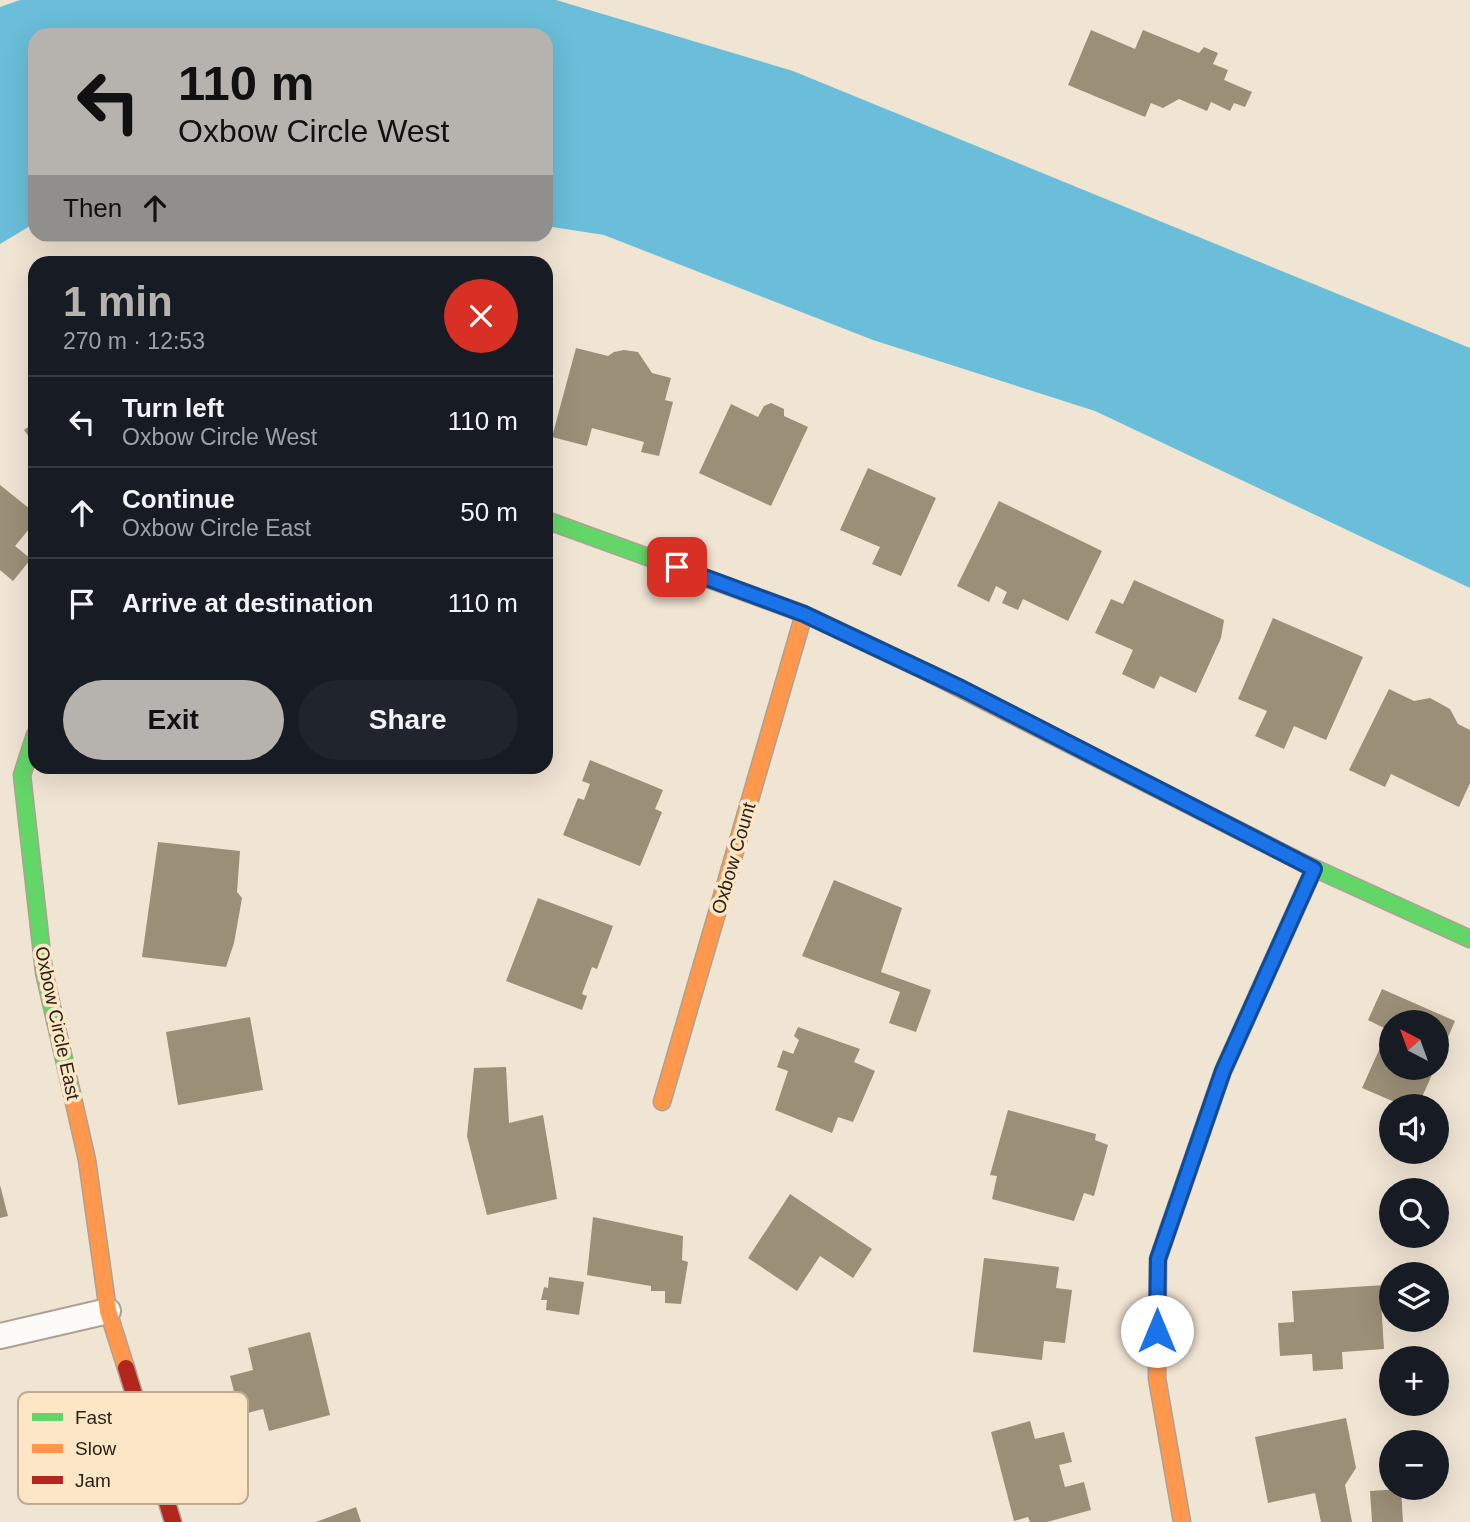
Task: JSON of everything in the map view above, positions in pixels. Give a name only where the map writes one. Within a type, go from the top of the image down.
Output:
[{"type":"street","points":[[553,523],[804,614],[961,688],[1314,869],[1470,939]]},
{"type":"street","name":"Oxbow Count","points":[[662,1102],[804,614]]},
{"type":"street","name":"Oxbow Circle East","points":[[28,757],[22,775],[44,972],[87,1160],[108,1311],[133,1392]]},
{"type":"street","points":[[1182,1522],[1157,1378],[1158,1259],[1223,1071],[1314,869]]},
{"type":"street","points":[[0,1336],[108,1311]]},
{"type":"street","name":"Oxbow Circle East","points":[[167,1504],[173,1522]]},
{"type":"water","points":[[20,0],[556,0],[793,71],[1470,348],[1470,588],[1095,411],[873,340],[604,235],[553,227],[553,28],[28,28],[28,227],[0,244],[0,7]]},
{"type":"building","points":[[1091,30],[1135,49],[1143,30],[1199,53],[1204,47],[1218,53],[1213,64],[1228,70],[1224,80],[1252,92],[1245,107],[1234,103],[1230,111],[1211,102],[1207,111],[1179,99],[1163,108],[1151,103],[1145,117],[1068,85]]},
{"type":"building","points":[[576,348],[608,356],[624,350],[638,352],[652,373],[671,378],[665,400],[673,402],[659,456],[641,452],[644,442],[592,428],[587,446],[553,437]]},
{"type":"building","points":[[771,403],[784,409],[784,416],[808,427],[771,506],[699,473],[731,404],[758,417],[764,406]]},
{"type":"building","points":[[868,468],[936,498],[901,576],[872,564],[880,547],[840,530]]},
{"type":"building","points":[[0,485],[28,507],[28,530],[15,546],[28,557],[28,563],[13,581],[0,570]]},
{"type":"building","points":[[999,501],[1102,551],[1068,621],[1023,599],[1018,610],[1002,603],[1007,592],[996,586],[989,602],[957,586]]},
{"type":"building","points":[[1134,580],[1224,620],[1221,638],[1196,693],[1160,676],[1154,689],[1122,674],[1133,650],[1095,633],[1111,599],[1123,604]]},
{"type":"building","points":[[1273,618],[1363,657],[1326,740],[1294,726],[1284,749],[1255,736],[1267,711],[1238,699]]},
{"type":"building","points":[[1389,689],[1414,701],[1430,698],[1450,709],[1458,724],[1470,730],[1470,783],[1459,807],[1391,774],[1385,787],[1349,770]]},
{"type":"building","points":[[590,760],[663,790],[655,809],[662,812],[640,866],[563,835],[578,798],[584,800],[590,784],[582,781]]},
{"type":"building","points":[[158,842],[240,851],[237,892],[242,898],[234,943],[226,967],[142,957]]},
{"type":"building","points":[[834,880],[902,908],[881,972],[931,990],[916,1032],[889,1023],[900,992],[802,956]]},
{"type":"building","points":[[538,898],[613,926],[597,969],[592,967],[582,994],[587,996],[582,1010],[506,981]]},
{"type":"building","points":[[1382,989],[1430,1010],[1379,1010],[1379,1026],[1368,1020]]},
{"type":"building","points":[[250,1017],[263,1090],[178,1105],[166,1032]]},
{"type":"building","points":[[1449,1018],[1455,1021],[1449,1035]]},
{"type":"building","points":[[798,1027],[860,1049],[854,1062],[875,1071],[853,1122],[838,1117],[832,1133],[775,1110],[788,1071],[777,1067],[783,1050],[793,1054],[799,1040],[794,1036]]},
{"type":"building","points":[[1379,1050],[1379,1080],[1430,1080],[1423,1094],[1379,1095],[1362,1088]]},
{"type":"building","points":[[506,1067],[509,1123],[543,1115],[557,1199],[487,1215],[467,1136],[474,1068]]},
{"type":"building","points":[[1008,1110],[1096,1134],[1095,1140],[1108,1145],[1094,1196],[1084,1193],[1074,1221],[992,1199],[997,1176],[990,1175]]},
{"type":"building","points":[[0,1185],[8,1216],[0,1218]]},
{"type":"building","points":[[790,1194],[872,1249],[853,1278],[820,1256],[797,1291],[748,1258]]},
{"type":"building","points":[[593,1217],[683,1236],[682,1260],[688,1262],[681,1304],[665,1303],[665,1291],[651,1291],[651,1286],[587,1275]]},
{"type":"building","points":[[984,1258],[1059,1267],[1056,1288],[1072,1290],[1065,1343],[1044,1341],[1042,1360],[973,1352]]},
{"type":"building","points":[[549,1277],[584,1282],[579,1315],[546,1310],[547,1300],[541,1300],[544,1287],[548,1288]]},
{"type":"building","points":[[1379,1285],[1379,1332],[1383,1332],[1384,1346],[1379,1346],[1379,1349],[1342,1352],[1343,1369],[1313,1371],[1312,1354],[1280,1356],[1278,1323],[1294,1322],[1292,1291]]},
{"type":"building","points":[[310,1332],[330,1415],[269,1431],[263,1409],[248,1413],[248,1392],[234,1392],[230,1376],[253,1370],[248,1348]]},
{"type":"building","points":[[1346,1418],[1356,1468],[1345,1485],[1352,1522],[1321,1522],[1315,1493],[1268,1503],[1255,1437]]},
{"type":"building","points":[[1030,1421],[1035,1439],[1064,1432],[1072,1462],[1059,1465],[1065,1487],[1084,1482],[1091,1510],[1047,1522],[1030,1522],[1028,1517],[1014,1521],[991,1432]]},
{"type":"building","points":[[1379,1490],[1379,1500],[1402,1500],[1403,1522],[1372,1522],[1370,1491]]},
{"type":"building","points":[[356,1507],[361,1522],[316,1522]]},
{"type":"traffic: fast","points":[[553,523],[804,614],[931,674]]},
{"type":"traffic: fast","points":[[28,757],[22,775],[44,972],[72,1094]]},
{"type":"traffic: fast","points":[[1303,863],[1470,939]]},
{"type":"traffic: fast","points":[[1170,1224],[1223,1071],[1314,869]]},
{"type":"traffic: slow","points":[[662,1102],[804,614]]},
{"type":"traffic: slow","points":[[931,674],[1303,863]]},
{"type":"traffic: slow","points":[[72,1094],[87,1160],[108,1311],[126,1368]]},
{"type":"traffic: slow","points":[[1170,1224],[1158,1259],[1157,1378],[1182,1522]]},
{"type":"traffic: jam","points":[[126,1368],[133,1392]]},
{"type":"traffic: jam","points":[[168,1504],[173,1522]]},
{"type":"route","points":[[677,567],[804,614],[961,688],[1314,869],[1223,1071],[1158,1259],[1157,1331]]}]
